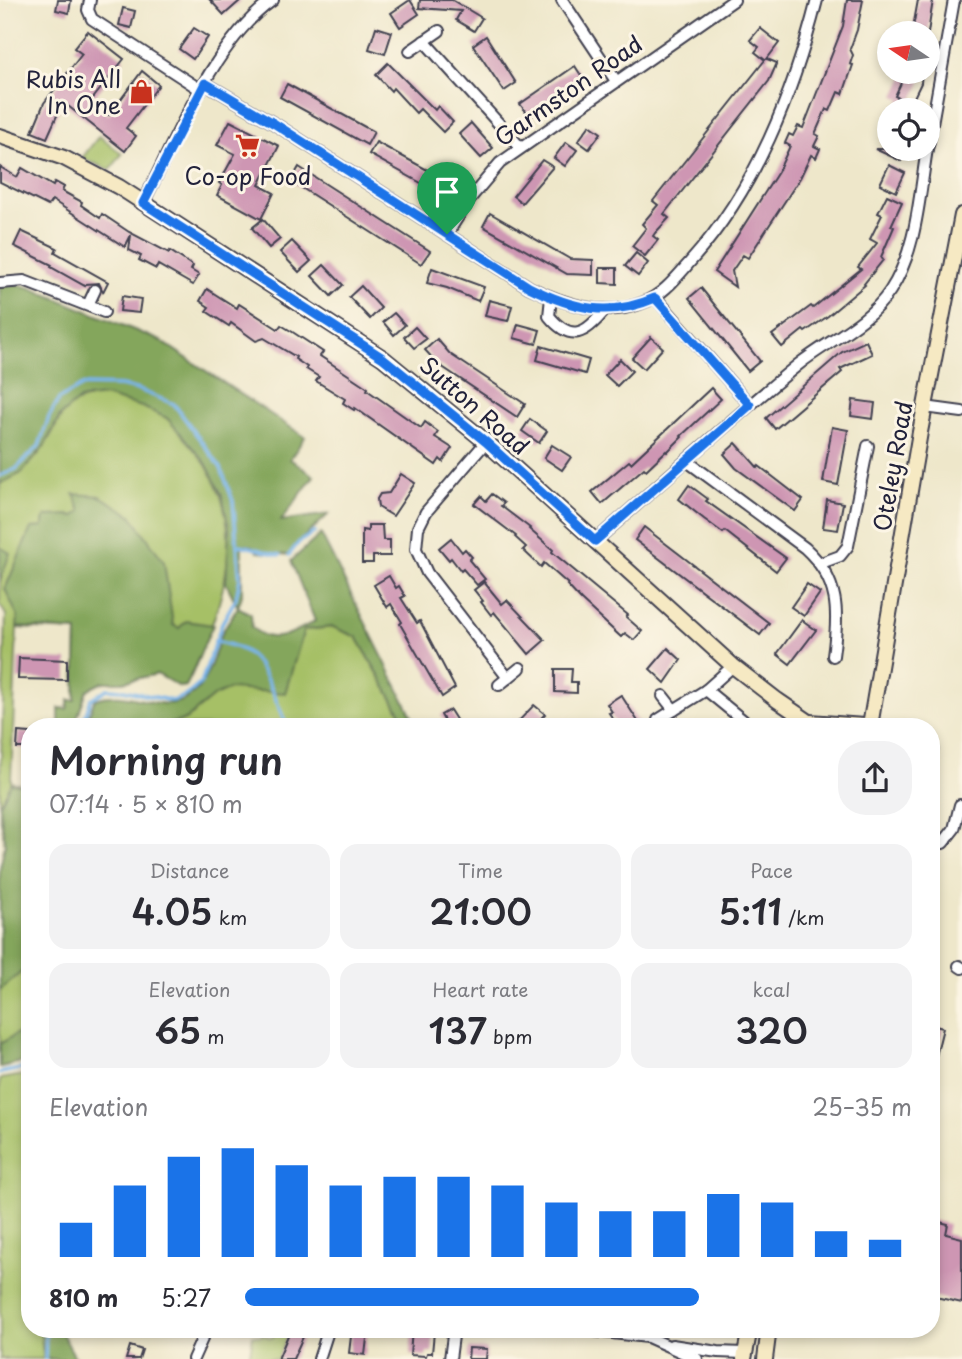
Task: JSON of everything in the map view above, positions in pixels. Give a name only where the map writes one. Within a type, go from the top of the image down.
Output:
[{"type":"street","points":[[90,0],[88,10],[92,19],[203,86],[275,124],[529,287],[551,298],[605,310],[628,307],[655,298],[700,251],[729,211],[752,172],[783,108],[797,71],[814,1]]},
{"type":"street","points":[[562,0],[616,81]]},
{"type":"street","name":"Garmston Road","points":[[447,234],[484,180],[500,163],[719,4],[734,0]]},
{"type":"street","points":[[936,98],[954,0]]},
{"type":"street","points":[[143,203],[203,86],[228,45],[269,1]]},
{"type":"street","points":[[410,51],[439,31]]},
{"type":"street","points":[[424,41],[520,148]]},
{"type":"street","name":"Sutton Road","points":[[0,136],[75,163],[119,187],[383,358],[486,442],[733,666],[802,718]]},
{"type":"street","points":[[595,541],[750,405],[802,362],[876,308],[889,293],[905,264],[925,161]]},
{"type":"street","name":"Oteley Road","points":[[871,718],[925,407],[962,215]]},
{"type":"street","points":[[0,283],[24,281],[104,312]]},
{"type":"street","points":[[88,305],[95,290]]},
{"type":"street","points":[[551,298],[549,316],[568,332],[589,329],[605,310]]},
{"type":"street","points":[[655,298],[750,405]]},
{"type":"street","points":[[925,407],[962,412]]},
{"type":"street","points":[[486,442],[426,512],[419,523],[416,549],[427,573],[504,682],[520,668]]},
{"type":"street","points":[[821,563],[840,556],[848,546],[869,446]]},
{"type":"street","points":[[687,461],[805,548],[821,563],[836,600],[833,656]]},
{"type":"street","points":[[662,718],[706,690],[733,666]]},
{"type":"street","points":[[706,690],[741,718]]},
{"type":"street","points":[[663,696],[674,710]]},
{"type":"street","points":[[943,843],[958,830],[960,805]]},
{"type":"street","points":[[193,1359],[202,1338]]},
{"type":"street","points":[[319,1359],[326,1338]]},
{"type":"street","points":[[450,1359],[453,1338]]},
{"type":"street","points":[[649,1338],[766,1359],[768,1338]]},
{"type":"street","points":[[662,1338],[662,1342]]},
{"type":"street","points":[[744,1356],[748,1338]]},
{"type":"street","points":[[662,1342],[697,1359]]},
{"type":"green space","points":[[99,136],[122,154],[110,170],[82,158]]},
{"type":"green space","points":[[15,284],[161,341],[305,437],[290,459],[314,476],[281,521],[329,514],[289,555],[258,552],[252,546],[242,545],[242,595],[238,607],[226,583],[229,529],[222,495],[206,463],[167,418],[142,407],[104,396],[80,399],[60,416],[45,445],[22,473],[0,484],[0,287]]},
{"type":"green space","points":[[104,396],[158,413],[172,423],[191,445],[208,468],[219,491],[226,516],[227,565],[215,616],[186,686],[180,687],[157,674],[122,682],[103,682],[87,690],[77,718],[59,718],[59,708],[67,709],[69,700],[75,700],[77,631],[17,628],[11,782],[21,784],[21,1062],[0,1067],[0,869],[5,844],[0,815],[0,786],[6,615],[0,605],[0,484],[31,463],[66,410],[79,401]]},
{"type":"green space","points":[[74,494],[100,496],[131,515],[164,562],[173,625],[179,628],[186,621],[213,625],[186,686],[180,687],[157,674],[122,682],[103,682],[87,690],[77,718],[59,718],[59,708],[67,709],[69,700],[75,700],[77,631],[17,627],[18,617],[5,589],[31,528],[43,527],[46,516],[73,517],[81,511]]},
{"type":"green space","points":[[321,534],[413,718],[403,718],[357,637],[333,627],[304,630],[285,693],[230,689],[214,696],[187,718],[87,718],[95,699],[104,697],[120,696],[159,703],[174,703],[185,699],[202,683],[223,632],[238,607],[251,614],[252,627],[267,636],[283,636],[315,621],[291,561]]},
{"type":"green space","points":[[0,547],[10,553],[0,582]]},
{"type":"green space","points":[[333,627],[357,637],[403,718],[187,718],[214,696],[230,688],[285,692],[304,630]]},
{"type":"green space","points":[[11,783],[21,785],[21,972],[0,990],[0,869],[5,844],[0,805]]},
{"type":"green space","points":[[21,1033],[21,1062],[0,1067],[0,1044]]},
{"type":"green space","points":[[21,1076],[21,1338],[41,1338],[44,1359],[0,1359],[0,1079]]},
{"type":"green space","points":[[41,1338],[64,1338],[76,1359],[44,1359]]},
{"type":"green space","points":[[252,1338],[287,1338],[278,1359],[249,1359]]},
{"type":"building","points":[[58,0],[71,0],[69,13],[56,10]]},
{"type":"building","points":[[210,0],[241,0],[224,15]]},
{"type":"building","points":[[410,0],[419,14],[400,27],[391,13]]},
{"type":"building","points":[[420,0],[452,0],[482,18],[474,31],[456,20],[461,11],[419,8]]},
{"type":"building","points":[[847,0],[863,0],[850,49],[853,55],[850,64],[853,65],[843,94],[838,92],[830,111],[826,109],[815,134],[819,136],[814,146],[820,149],[816,158],[811,155],[800,178],[748,258],[743,255],[732,271],[735,287],[714,272],[778,172],[790,146],[785,143],[789,134],[793,136],[798,126],[803,128],[843,26]]},
{"type":"building","points":[[918,0],[933,0],[930,21],[914,21]]},
{"type":"building","points":[[123,8],[135,11],[131,28],[119,25]]},
{"type":"building","points":[[376,27],[392,32],[385,54],[369,49]]},
{"type":"building","points":[[194,28],[208,37],[193,59],[179,49]]},
{"type":"building","points":[[760,28],[779,43],[767,59],[777,63],[769,81],[664,214],[669,218],[653,236],[658,240],[645,256],[632,246],[646,228],[642,224],[658,205],[653,201],[765,60],[755,52],[759,47],[750,40]]},
{"type":"building","points":[[88,31],[124,59],[91,101],[109,115],[142,71],[159,85],[126,128],[136,136],[125,151],[63,102],[47,138],[32,132],[44,103],[82,54],[74,48]]},
{"type":"building","points":[[486,36],[516,83],[504,91],[473,45]]},
{"type":"building","points":[[388,63],[435,110],[438,106],[453,122],[443,132],[420,109],[416,113],[393,88],[391,91],[376,75]]},
{"type":"building","points":[[575,66],[584,80],[530,117],[520,104]]},
{"type":"building","points":[[287,84],[374,132],[367,145],[280,97]]},
{"type":"building","points":[[900,84],[921,84],[914,98],[895,96]]},
{"type":"building","points":[[230,121],[279,146],[259,185],[274,193],[261,219],[217,195],[222,185],[219,183],[235,154],[217,145]]},
{"type":"building","points":[[471,123],[493,148],[481,158],[459,134]]},
{"type":"building","points":[[590,125],[601,133],[589,149],[578,141]]},
{"type":"building","points":[[376,142],[455,185],[448,198],[369,154]]},
{"type":"building","points":[[566,142],[577,150],[565,166],[554,158]]},
{"type":"building","points":[[542,160],[553,167],[522,203],[513,196]]},
{"type":"building","points":[[889,165],[905,173],[896,192],[880,184]]},
{"type":"building","points":[[0,167],[17,177],[22,168],[53,186],[55,182],[64,187],[62,191],[82,202],[81,205],[100,218],[102,214],[129,232],[169,253],[170,251],[193,266],[191,270],[199,275],[193,285],[158,265],[156,269],[139,260],[141,256],[129,250],[131,235],[125,247],[52,200],[48,206],[0,182]]},
{"type":"building","points":[[299,167],[430,251],[421,264],[291,181]]},
{"type":"building","points":[[887,195],[902,202],[891,226],[894,227],[881,257],[883,260],[865,285],[828,316],[805,332],[803,330],[782,347],[772,335],[811,306],[813,308],[861,269],[858,267],[877,243],[870,239],[882,215],[878,213]]},
{"type":"building","points":[[490,213],[570,259],[593,260],[593,275],[567,274],[483,226]]},
{"type":"building","points":[[263,219],[280,239],[269,248],[252,228]]},
{"type":"building","points":[[21,231],[57,248],[55,252],[108,282],[103,292],[99,283],[85,286],[14,246]]},
{"type":"building","points":[[292,241],[311,261],[299,272],[280,252]]},
{"type":"building","points":[[636,253],[648,263],[638,276],[625,266]]},
{"type":"building","points":[[324,265],[343,285],[331,296],[312,276]]},
{"type":"building","points":[[432,268],[484,287],[478,301],[427,283]]},
{"type":"building","points":[[600,268],[617,268],[617,284],[600,283]]},
{"type":"building","points":[[361,286],[381,308],[370,319],[349,297]]},
{"type":"building","points":[[701,288],[760,361],[748,371],[689,298]]},
{"type":"building","points":[[207,289],[237,308],[239,304],[278,329],[281,325],[291,331],[323,352],[320,356],[421,428],[425,422],[438,432],[435,437],[452,448],[443,462],[440,459],[436,465],[355,408],[354,410],[343,403],[345,399],[316,381],[319,377],[306,369],[296,357],[264,338],[256,341],[231,323],[229,326],[206,311],[209,307],[200,301]]},
{"type":"building","points":[[122,296],[141,299],[139,313],[120,311]]},
{"type":"building","points":[[489,300],[512,306],[508,321],[485,316]]},
{"type":"building","points":[[394,313],[405,325],[394,335],[383,322]]},
{"type":"building","points":[[518,324],[540,330],[536,344],[514,338]]},
{"type":"building","points":[[415,327],[426,339],[414,348],[404,337]]},
{"type":"building","points":[[651,337],[663,348],[644,369],[632,358]]},
{"type":"building","points":[[437,339],[450,354],[525,404],[517,417],[438,364],[425,350]]},
{"type":"building","points":[[866,341],[872,354],[840,369],[842,372],[775,429],[766,418],[842,352]]},
{"type":"building","points":[[541,346],[589,360],[585,374],[537,360]]},
{"type":"building","points":[[620,359],[632,371],[617,386],[605,375]]},
{"type":"building","points":[[711,388],[721,399],[667,452],[602,504],[592,492],[629,461],[631,463]]},
{"type":"building","points":[[853,400],[875,403],[873,419],[851,416]]},
{"type":"building","points":[[530,419],[547,431],[539,443],[522,431]]},
{"type":"building","points":[[832,427],[848,430],[838,485],[823,482]]},
{"type":"building","points":[[736,443],[758,468],[759,466],[803,500],[795,511],[736,468],[724,454]]},
{"type":"building","points":[[552,445],[571,457],[562,470],[544,458]]},
{"type":"building","points":[[401,474],[415,483],[393,516],[378,507],[377,499],[380,494],[389,493]]},
{"type":"building","points":[[689,485],[708,499],[706,501],[786,558],[776,571],[679,499]]},
{"type":"building","points":[[492,494],[504,503],[501,506],[530,528],[552,552],[628,615],[626,617],[642,631],[634,640],[625,633],[621,637],[581,600],[568,584],[544,563],[541,567],[523,550],[526,547],[516,536],[474,504],[481,496],[486,501]]},
{"type":"building","points":[[827,500],[843,503],[838,530],[823,528]]},
{"type":"building","points":[[368,525],[382,525],[383,540],[390,540],[390,556],[373,556],[373,563],[362,563],[362,530],[368,531]]},
{"type":"building","points":[[644,527],[769,623],[760,635],[635,540]]},
{"type":"building","points":[[451,538],[462,552],[465,549],[472,557],[469,560],[485,579],[477,585],[439,548]]},
{"type":"building","points":[[389,576],[405,596],[401,598],[417,623],[420,621],[455,688],[442,697],[400,624],[402,622],[391,604],[387,607],[374,585]]},
{"type":"building","points":[[484,582],[502,604],[507,600],[545,640],[529,654],[494,612],[491,615],[481,602],[483,601],[474,590]]},
{"type":"building","points":[[807,584],[820,593],[804,616],[791,607]]},
{"type":"building","points":[[802,620],[816,630],[790,664],[777,654]]},
{"type":"building","points":[[668,648],[681,660],[665,683],[650,669]]},
{"type":"building","points":[[19,658],[67,660],[67,680],[18,679]]},
{"type":"building","points":[[555,669],[572,669],[571,682],[577,682],[577,693],[555,692]]},
{"type":"building","points":[[621,695],[636,718],[612,718],[607,704]]},
{"type":"building","points":[[534,705],[545,714],[541,718],[522,718]]},
{"type":"building","points":[[450,710],[455,718],[443,718],[441,715]]},
{"type":"building","points":[[18,732],[21,732],[21,748],[17,748]]},
{"type":"building","points":[[940,1222],[948,1224],[946,1234],[962,1238],[962,1303],[940,1298]]},
{"type":"building","points":[[287,1338],[302,1338],[293,1359],[278,1359]]},
{"type":"building","points":[[351,1338],[367,1338],[365,1355],[349,1353]]},
{"type":"building","points":[[411,1338],[433,1338],[432,1353],[427,1353],[426,1356],[410,1355]]},
{"type":"building","points":[[130,1346],[142,1350],[139,1359],[126,1359]]},
{"type":"building","points":[[469,1348],[487,1349],[486,1359],[468,1359]]},
{"type":"waterway","points":[[0,476],[16,469],[39,446],[49,417],[59,399],[84,385],[121,386],[174,404],[221,468],[233,501],[240,579],[236,598],[222,623],[201,683],[187,695],[172,701],[124,690],[107,689],[91,699],[85,718]]},
{"type":"waterway","points":[[289,555],[299,542],[315,532]]},
{"type":"waterway","points":[[238,545],[280,555]]},
{"type":"waterway","points":[[215,641],[234,646],[251,656],[267,680],[284,718]]},
{"type":"waterway","points":[[0,1073],[21,1069]]},
{"type":"waterway","points":[[45,1359],[46,1338]]},
{"type":"place","name":"Rubis All In One","points":[[141,91]]},
{"type":"place","name":"Co-op Food","points":[[248,145]]},
{"type":"route","points":[[205,83],[275,124],[447,234],[504,272],[551,298],[587,308],[615,310],[655,298],[750,405],[595,541],[486,442],[383,358],[143,203],[205,83]]}]
